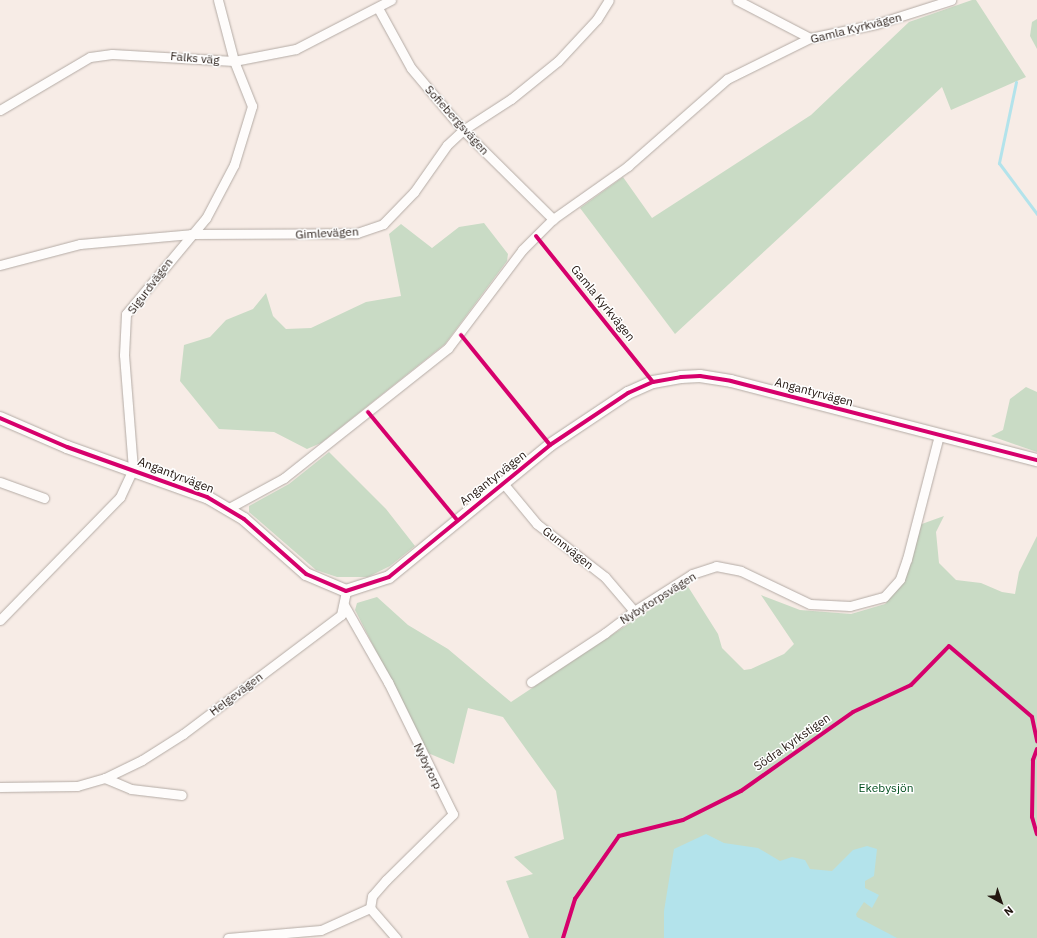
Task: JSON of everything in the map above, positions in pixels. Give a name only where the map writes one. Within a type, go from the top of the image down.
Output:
[{"type":"street","name":"Sigurdvägen","points":[[0,620],[120,497],[133,469],[124,355],[126,314],[191,234],[206,218],[234,165],[252,106],[234,61],[218,0]]},
{"type":"street","name":"Falks väg","points":[[0,110],[90,57],[112,54],[234,61],[296,49],[391,0]]},
{"type":"street","name":"Gimlevägen","points":[[0,266],[80,244],[191,234],[357,233],[383,224],[463,130],[511,99],[558,62],[597,19],[609,0]]},
{"type":"street","points":[[737,0],[810,38]]},
{"type":"street","name":"Gamla Kyrkvägen","points":[[230,508],[284,478],[448,348],[522,250],[553,219],[628,166],[727,79],[810,38],[876,24],[951,0]]},
{"type":"street","name":"Sofiebergsvägen","points":[[378,8],[411,68],[463,130],[553,219]]},
{"type":"street","name":"Angantyrvägen","points":[[0,418],[67,447],[133,469],[230,508],[306,574],[346,591],[389,577],[550,445],[628,393],[653,382],[681,377],[700,376],[731,381],[1037,460]]},
{"type":"street","name":"Nybytorpsvägen","points":[[531,682],[606,633],[634,610],[692,574],[716,566],[741,571],[810,604],[850,606],[884,597],[900,579],[907,559],[938,435]]},
{"type":"street","points":[[0,482],[44,498]]},
{"type":"street","name":"Gunnvägen","points":[[503,483],[537,524],[605,577],[634,610]]},
{"type":"street","name":"Helgevägen","points":[[0,787],[77,786],[105,778],[183,734],[341,615],[346,591]]},
{"type":"street","name":"Nybytorp","points":[[344,605],[388,682],[453,814],[386,880],[372,896],[370,908]]},
{"type":"street","points":[[105,778],[131,789],[182,795]]},
{"type":"street","points":[[228,938],[321,930],[370,908],[396,938]]},
{"type":"green space","points":[[972,0],[976,0],[1026,77],[951,110],[942,87],[675,334],[580,208],[623,177],[652,218],[811,115],[909,22]]},
{"type":"green space","points":[[1037,19],[1037,49],[1030,36],[1032,22]]},
{"type":"green space","points":[[484,223],[508,254],[507,261],[445,344],[321,443],[307,449],[274,432],[219,429],[180,381],[184,345],[210,337],[226,320],[253,309],[266,293],[273,316],[286,329],[311,328],[366,302],[401,296],[389,234],[401,224],[432,248],[459,227]]},
{"type":"green space","points":[[1026,387],[1037,392],[1037,452],[991,436],[1003,430],[1010,399]]},
{"type":"green space","points":[[329,452],[386,509],[415,546],[390,566],[368,577],[337,577],[316,570],[249,512],[249,506],[289,484]]},
{"type":"green space","name":"Ekebysjön","points":[[944,516],[936,532],[939,563],[956,580],[981,583],[1002,592],[1015,594],[1019,572],[1037,536],[1037,938],[529,938],[506,881],[533,874],[514,857],[564,839],[556,791],[503,717],[468,708],[454,764],[428,753],[355,610],[357,603],[377,597],[408,625],[448,649],[511,702],[687,585],[718,634],[722,648],[744,670],[751,669],[784,654],[794,644],[761,595],[800,610],[851,614],[885,604],[902,584],[919,525]]},
{"type":"water","points":[[706,834],[724,843],[758,848],[780,861],[792,857],[805,860],[810,869],[832,871],[853,850],[867,846],[877,849],[874,876],[865,881],[865,888],[879,895],[872,908],[864,902],[856,914],[857,917],[897,938],[664,938],[664,911],[674,849]]},
{"type":"waterway","points":[[1016,82],[999,163],[1037,214]]},
{"type":"cycle path","points":[[536,236],[653,382]]},
{"type":"cycle path","points":[[461,335],[550,445]]},
{"type":"cycle path","points":[[0,418],[67,447],[207,497],[244,519],[306,574],[346,591],[389,577],[550,445],[628,393],[653,382],[681,377],[700,376],[731,381],[1037,460]]},
{"type":"cycle path","points":[[368,412],[457,520]]},
{"type":"cycle path","name":"Södra kyrkstigen","points":[[563,938],[575,899],[619,836],[683,820],[741,791],[853,712],[911,685],[949,646],[1032,717],[1037,741]]},
{"type":"cycle path","points":[[1037,749],[1033,760],[1032,817],[1037,834]]}]
